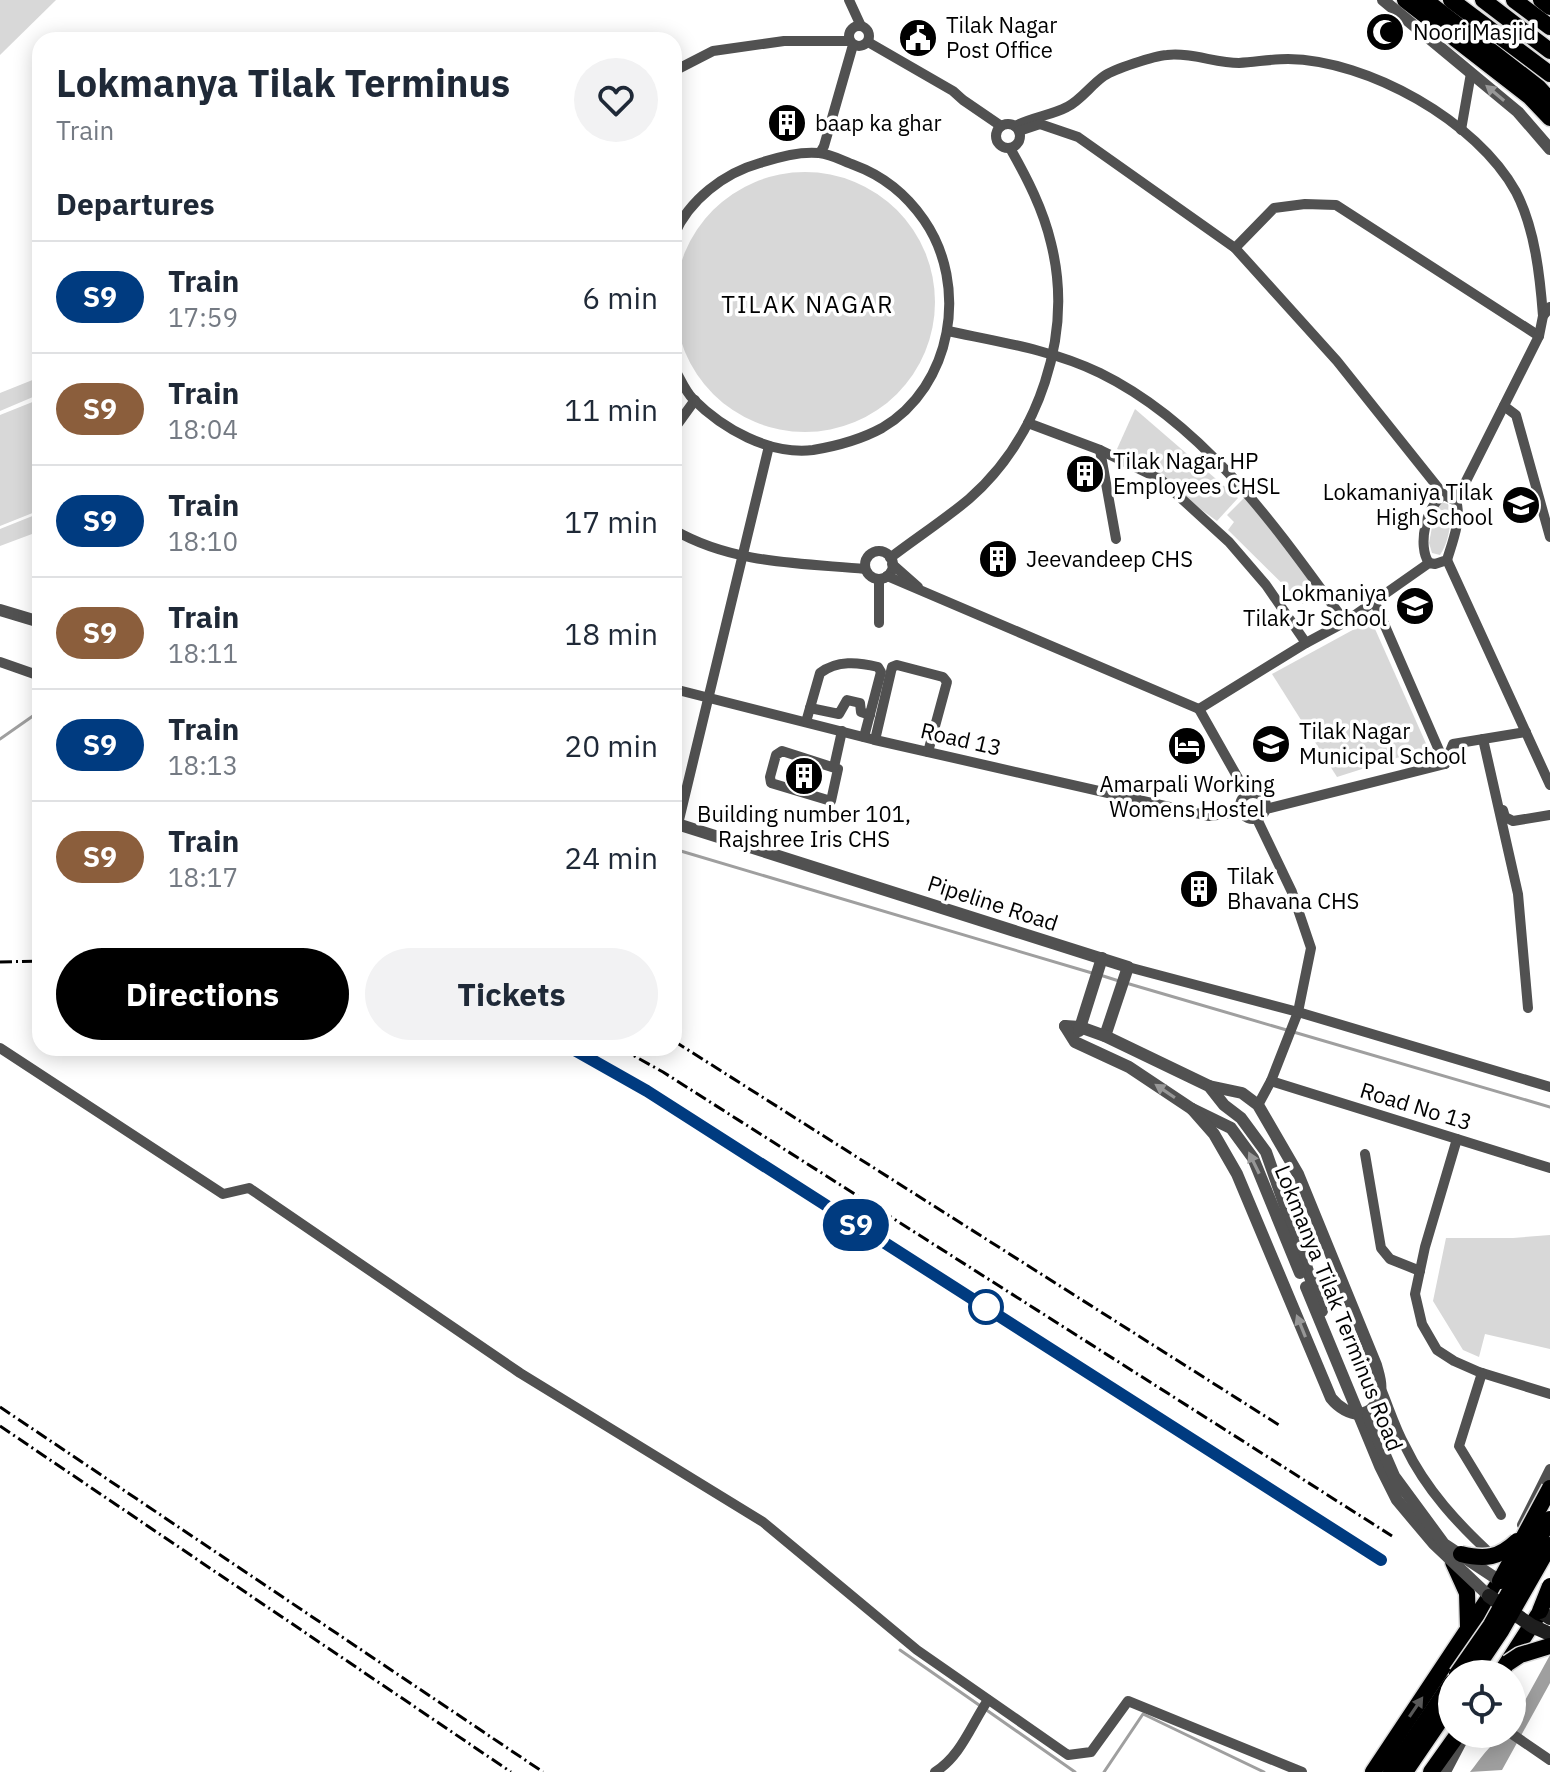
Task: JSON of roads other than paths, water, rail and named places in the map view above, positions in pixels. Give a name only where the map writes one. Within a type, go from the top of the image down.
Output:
[{"type":"highway","points":[[1405,0],[1530,97],[1550,118]]},
{"type":"highway","points":[[1425,0],[1538,87],[1550,100]]},
{"type":"highway","points":[[1451,0],[1550,74]]},
{"type":"highway","points":[[1483,0],[1550,51]]},
{"type":"highway","points":[[1514,0],[1550,27]]},
{"type":"highway","points":[[1541,0],[1550,7]]},
{"type":"highway","points":[[1373,1772],[1489,1596],[1550,1488]]},
{"type":"highway","points":[[1467,1660],[1491,1625],[1550,1519]]},
{"type":"highway","points":[[1468,1629],[1467,1593],[1457,1557],[1494,1557],[1507,1551],[1530,1524]]},
{"type":"highway","points":[[1481,1660],[1550,1545]]},
{"type":"highway","points":[[1511,1660],[1541,1618],[1550,1586]]},
{"type":"highway","points":[[1515,1660],[1520,1655],[1550,1646]]},
{"type":"highway","points":[[1391,1772],[1438,1703]]},
{"type":"highway","points":[[1405,1772],[1438,1724]]},
{"type":"highway","points":[[1431,1772],[1448,1748]]},
{"type":"main road","name":"Lokmanya Tilak Terminus Road","points":[[1489,1596],[1541,1618],[1550,1634]]},
{"type":"street","points":[[682,67],[713,51],[784,41],[863,46],[868,42],[869,32],[861,26],[849,0]]},
{"type":"street","points":[[1383,0],[1518,112],[1550,149]]},
{"type":"street","points":[[820,153],[851,43],[850,32],[854,27],[861,26]]},
{"type":"street","points":[[868,42],[953,91],[1001,126]]},
{"type":"street","points":[[1017,128],[1035,116],[1067,107],[1107,73],[1167,54],[1237,63],[1290,59],[1347,69],[1396,86],[1443,114],[1478,144],[1501,171],[1520,202],[1528,222],[1546,312],[1539,336],[1456,501]]},
{"type":"street","points":[[1461,130],[1471,73]]},
{"type":"street","points":[[879,623],[883,578],[891,561],[969,498],[1002,463],[1028,423],[1043,389],[1053,354],[1058,299],[1052,244],[1034,192],[1010,148],[1002,146],[997,140],[996,132],[1008,124],[1017,128],[1040,124],[1078,137],[1235,248],[1337,361],[1444,495],[1456,501],[1455,532],[1447,560],[1550,785]]},
{"type":"street","points":[[1010,148],[1019,140],[1017,128]]},
{"type":"street","points":[[682,220],[706,192],[742,168],[783,156],[820,153],[871,171],[909,199],[936,238],[950,283],[948,331],[936,369],[914,402],[883,427],[847,444],[808,450],[769,446],[726,428],[695,400],[682,380]]},
{"type":"street","points":[[1235,248],[1274,208],[1305,204],[1336,205],[1539,336]]},
{"type":"street","points":[[948,331],[1053,354],[1101,373],[1145,400],[1207,450],[1294,552],[1345,622]]},
{"type":"street","points":[[682,418],[695,400]]},
{"type":"street","points":[[1504,406],[1516,415],[1550,537]]},
{"type":"street","points":[[1028,423],[1100,450],[1160,479],[1229,542],[1266,585],[1306,643]]},
{"type":"street","points":[[682,800],[769,446]]},
{"type":"street","points":[[1100,450],[1116,539]]},
{"type":"street","points":[[1429,563],[1423,551],[1431,506],[1444,495]]},
{"type":"street","points":[[682,535],[742,557],[865,569]]},
{"type":"street","points":[[918,587],[883,552],[875,552],[865,561],[865,569],[872,578],[918,587],[1199,709],[1247,794]]},
{"type":"street","points":[[1199,709],[1375,603],[1429,563],[1447,560]]},
{"type":"street","points":[[1375,603],[1445,764]]},
{"type":"street","points":[[0,610],[32,620]]},
{"type":"street","points":[[0,662],[32,673]]},
{"type":"street","points":[[806,722],[823,671],[859,662],[878,667],[881,672],[870,715],[870,739]]},
{"type":"street","points":[[870,739],[892,667],[897,665],[943,677],[947,682],[928,752]]},
{"type":"street","name":"Road 13","points":[[682,691],[870,739],[1209,816],[1242,812]]},
{"type":"street","points":[[810,708],[839,714],[847,700],[860,703],[861,712],[870,715]]},
{"type":"street","points":[[834,767],[842,731]]},
{"type":"street","points":[[1445,764],[1453,744],[1526,732]]},
{"type":"street","points":[[1485,739],[1505,817],[1513,821],[1550,815]]},
{"type":"street","points":[[1485,739],[1518,894],[1528,1008]]},
{"type":"street","points":[[780,752],[834,767],[839,771],[833,799],[829,802],[773,784],[770,780],[780,752]]},
{"type":"street","points":[[1257,819],[1266,809],[1445,764]]},
{"type":"street","points":[[1257,819],[1248,818],[1242,812],[1240,804],[1247,794],[1262,796],[1266,809]]},
{"type":"street","points":[[1257,819],[1292,892],[1311,948],[1297,1015],[1258,1105]]},
{"type":"street","name":"Pipeline Road","points":[[682,825],[1124,979],[1297,1015],[1550,1087]]},
{"type":"street","points":[[1075,1042],[1099,970]]},
{"type":"street","points":[[1105,1036],[1124,979]]},
{"type":"street","name":"Lokmanya Tilak Terminus Road","points":[[1489,1596],[1457,1557],[1444,1544],[1394,1476],[1322,1311],[1266,1152],[1247,1125],[1224,1105],[1209,1086],[1105,1036],[1080,1027],[1065,1026],[1075,1042],[1129,1067],[1192,1109],[1231,1128],[1242,1141],[1253,1158],[1380,1466],[1397,1500],[1415,1524],[1457,1557],[1501,1572]]},
{"type":"street","points":[[0,1048],[223,1194],[249,1188],[520,1373],[763,1522],[984,1706],[1068,1755],[1091,1752],[1128,1701],[1302,1772]]},
{"type":"street","name":"Road No 13","points":[[1271,1081],[1550,1168]]},
{"type":"street","points":[[1209,1086],[1242,1093],[1258,1105],[1298,1174],[1376,1365],[1381,1389],[1405,1446],[1430,1489],[1501,1572],[1544,1594],[1548,1611],[1511,1660]]},
{"type":"street","points":[[1192,1109],[1214,1134],[1237,1174],[1331,1398],[1340,1409],[1352,1415],[1368,1412],[1377,1403],[1381,1389]]},
{"type":"street","points":[[1457,1139],[1415,1294],[1422,1324],[1437,1350],[1482,1373],[1550,1394]]},
{"type":"street","points":[[1365,1154],[1381,1248],[1390,1259],[1420,1271]]},
{"type":"street","points":[[1482,1373],[1459,1446],[1501,1515]]},
{"type":"street","points":[[1501,1572],[1550,1469]]},
{"type":"street","points":[[935,1772],[965,1741],[984,1706]]},
{"type":"street","points":[[1526,1743],[1550,1760]]},
{"type":"street","points":[[1446,1772],[1459,1748]]},
{"type":"waterway","points":[[0,739],[32,717]]},
{"type":"waterway","points":[[682,851],[1092,973]]},
{"type":"waterway","points":[[1100,975],[1119,981]]},
{"type":"waterway","points":[[1126,983],[1550,1107]]},
{"type":"waterway","points":[[900,1650],[979,1705]]},
{"type":"waterway","points":[[985,1709],[1075,1772]]},
{"type":"waterway","points":[[1104,1772],[1143,1714],[1264,1772]]},
{"type":"railway","points":[[0,962],[32,961]]},
{"type":"railway","points":[[682,1046],[1279,1425]]},
{"type":"railway","points":[[585,1056],[647,1091],[1381,1560]]},
{"type":"railway","points":[[634,1056],[1392,1536]]},
{"type":"railway","points":[[0,1407],[543,1772]]},
{"type":"railway","points":[[0,1426],[511,1772]]},
{"type":"train","name":"S9","points":[[585,1056],[647,1091],[1381,1560]]},
{"type":"place","name":"Noori Masjid","points":[[1385,32]]},
{"type":"place","name":"Tilak Nagar Post Office","points":[[918,38]]},
{"type":"place","name":"baap ka ghar","points":[[787,123]]},
{"type":"place","name":"Tilak Nagar HP Employees CHSL","points":[[1085,474]]},
{"type":"place","name":"Lokamaniya Tilak High School","points":[[1521,505]]},
{"type":"place","name":"Jeevandeep CHS","points":[[998,559]]},
{"type":"place","name":"Lokmaniya Tilak Jr School","points":[[1415,606]]},
{"type":"place","name":"Tilak Nagar Municipal School","points":[[1271,744]]},
{"type":"place","name":"Amarpali Working Womens Hostel","points":[[1187,746]]},
{"type":"place","name":"Building number 101, Rajshree Iris CHS","points":[[804,776]]},
{"type":"place","name":"Tilak Bhavana CHS","points":[[1199,889]]},
{"type":"district","name":"TILAK NAGAR","points":[[808,305]]}]
